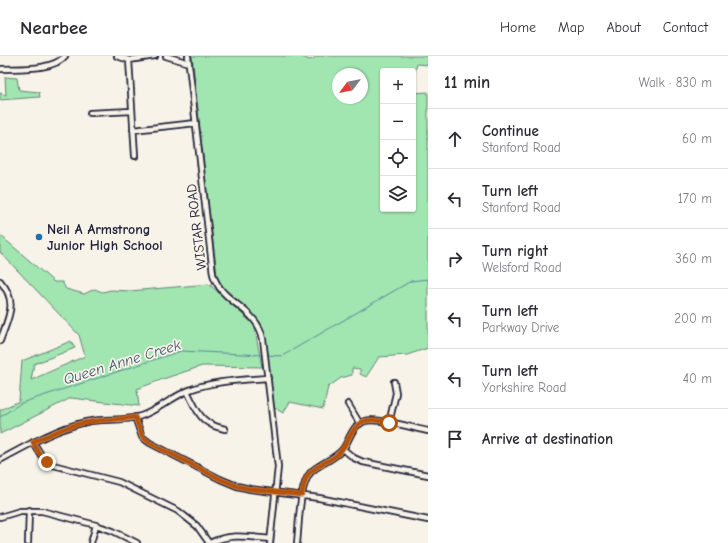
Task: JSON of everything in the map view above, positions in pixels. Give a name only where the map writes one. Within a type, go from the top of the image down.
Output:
[{"type":"street","points":[[0,69],[49,66],[57,63],[65,56]]},
{"type":"street","points":[[117,56],[129,60],[155,56]]},
{"type":"street","points":[[166,56],[189,63]]},
{"type":"street","name":"WISTAR ROAD","points":[[188,56],[214,279],[223,293],[250,315],[257,323],[262,334],[278,466],[270,541]]},
{"type":"street","points":[[129,60],[135,156]]},
{"type":"street","points":[[90,113],[132,111]]},
{"type":"street","points":[[133,130],[196,123]]},
{"type":"street","points":[[0,281],[8,291],[11,308],[0,341]]},
{"type":"street","points":[[0,460],[33,442],[59,430],[75,425],[135,417],[152,411],[187,391],[208,385],[268,378]]},
{"type":"street","points":[[389,423],[396,393],[394,382]]},
{"type":"street","points":[[187,391],[198,413],[204,421],[226,430]]},
{"type":"street","points":[[348,404],[360,424]]},
{"type":"street","points":[[135,417],[142,436],[150,443],[228,482],[250,489],[302,495],[428,520]]},
{"type":"street","points":[[297,543],[303,485],[308,475],[333,458],[343,449],[352,433],[360,424],[370,420],[428,431]]},
{"type":"street","points":[[33,442],[43,458],[53,465],[119,482],[178,511],[197,526],[209,543],[224,537],[234,536],[270,541]]},
{"type":"street","points":[[343,449],[354,458],[363,462],[428,475]]},
{"type":"street","points":[[28,543],[29,510]]},
{"type":"street","points":[[0,517],[13,512],[29,510],[42,511],[96,525],[113,531],[137,543]]},
{"type":"street","points":[[91,543],[96,525]]},
{"type":"green space","points":[[192,56],[300,56],[310,60],[318,56],[428,56],[428,65],[417,64],[416,68],[380,68],[380,212],[416,212],[416,93],[428,92],[428,348],[407,355],[379,357],[366,377],[360,374],[360,369],[352,368],[352,375],[341,378],[328,387],[323,409],[290,402],[283,413],[273,407],[264,330],[245,306],[218,284]]},
{"type":"green space","points":[[5,77],[17,78],[19,90],[39,92],[40,97],[0,100],[0,93],[6,95]]},
{"type":"green space","points":[[0,235],[54,282],[62,282],[66,289],[84,294],[95,289],[102,292],[111,290],[130,291],[209,284],[254,325],[262,367],[202,366],[137,389],[139,406],[71,398],[0,434],[0,410],[19,401],[22,361],[71,341],[75,348],[34,364],[31,380],[85,356],[79,335],[0,252]]},
{"type":"waterway","name":"Queen Anne Creek","points":[[266,355],[282,356],[411,281],[428,279]]},
{"type":"waterway","name":"Queen Anne Creek","points":[[0,417],[21,403],[181,351],[263,355]]},
{"type":"place","name":"Neil A Armstrong Junior High School","points":[[39,237]]},
{"type":"route","points":[[47,462],[39,453],[33,442],[59,430],[75,425],[101,420],[116,420],[135,417],[140,433],[144,439],[220,479],[237,486],[250,489],[302,495],[303,485],[308,475],[333,458],[343,449],[357,426],[364,421],[370,420],[389,423]]}]
